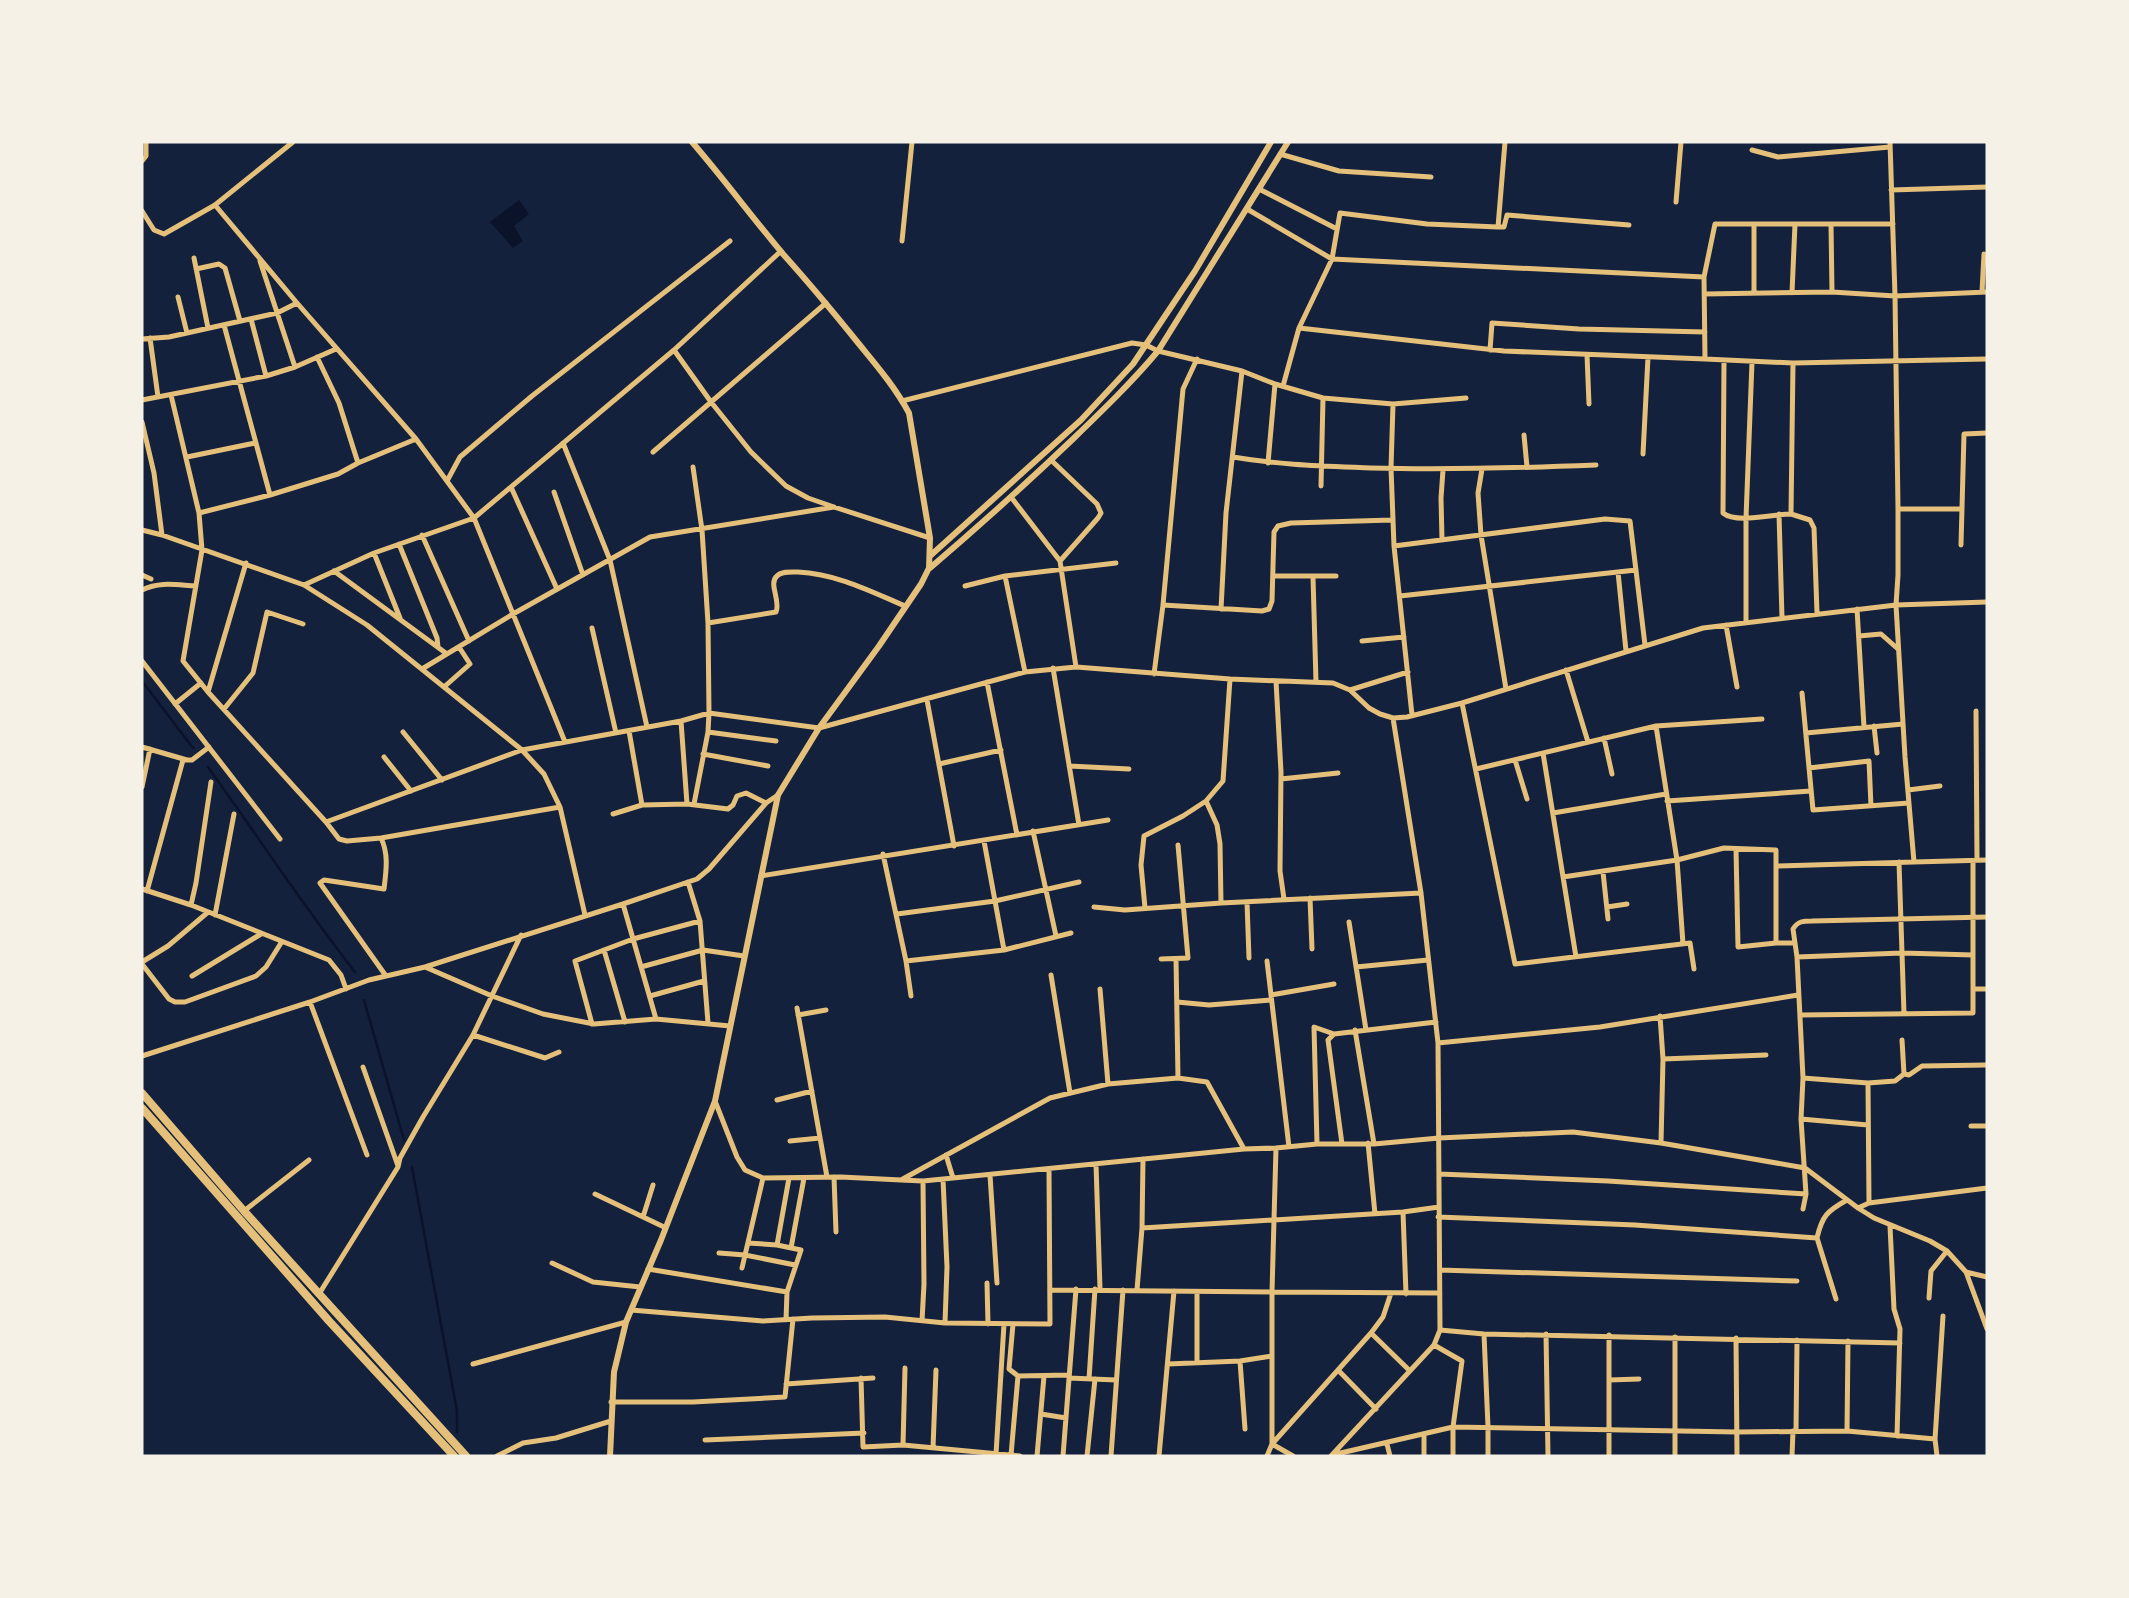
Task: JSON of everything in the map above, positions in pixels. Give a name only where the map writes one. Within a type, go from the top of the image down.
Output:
[{"type":"highway","points":[[142,1093],[318,1294],[466,1456]]},
{"type":"highway","points":[[142,1108],[329,1321],[454,1456]]},
{"type":"street","points":[[142,161],[146,156],[146,142]]},
{"type":"street","points":[[142,211],[154,230],[164,234],[215,205],[293,142]]},
{"type":"street","points":[[610,1456],[614,1372],[626,1322],[715,1101],[778,795],[819,728],[921,584],[929,568],[930,556],[930,538],[909,413],[890,383],[826,303],[692,142]]},
{"type":"street","points":[[902,241],[912,142]]},
{"type":"street","points":[[930,556],[1081,420],[1117,383],[1195,271],[1271,142]]},
{"type":"street","points":[[929,568],[1011,497],[1134,380],[1158,351],[1288,142]]},
{"type":"street","points":[[1498,227],[1505,142]]},
{"type":"street","points":[[1676,202],[1681,142]]},
{"type":"street","points":[[1752,150],[1778,158],[1890,145],[1898,509],[1896,605],[1914,862]]},
{"type":"street","points":[[1280,154],[1339,171],[1431,177]]},
{"type":"street","points":[[1891,190],[1987,187]]},
{"type":"street","points":[[1259,189],[1337,229]]},
{"type":"street","points":[[215,205],[416,439],[474,518],[565,742]]},
{"type":"street","points":[[1247,209],[1332,259],[1704,277]]},
{"type":"street","points":[[1283,386],[1299,328],[1332,259],[1340,213],[1427,224],[1498,227],[1504,227],[1507,215],[1629,225]]},
{"type":"street","points":[[1705,359],[1704,277],[1715,224],[1893,224]]},
{"type":"street","points":[[1754,224],[1754,293]]},
{"type":"street","points":[[1792,293],[1795,224]]},
{"type":"street","points":[[1831,225],[1832,292]]},
{"type":"street","points":[[447,481],[460,457],[730,241]]},
{"type":"street","points":[[304,585],[373,553],[474,518],[674,350],[781,251]]},
{"type":"street","points":[[1704,294],[1832,292],[1895,296],[1985,292],[1984,254]]},
{"type":"street","points":[[194,258],[208,328]]},
{"type":"street","points":[[259,258],[295,367]]},
{"type":"street","points":[[196,269],[219,264],[225,268],[240,321]]},
{"type":"street","points":[[178,297],[187,333]]},
{"type":"street","points":[[145,339],[187,333],[277,313],[297,303]]},
{"type":"street","points":[[653,452],[826,303]]},
{"type":"street","points":[[251,319],[266,376]]},
{"type":"street","points":[[1490,350],[1492,323],[1579,329],[1705,332]]},
{"type":"street","points":[[224,325],[270,495]]},
{"type":"street","points":[[1299,328],[1490,350],[1587,355],[1793,363],[1987,359]]},
{"type":"street","points":[[142,329],[158,397]]},
{"type":"street","points":[[902,401],[1132,343],[1242,371],[1323,398],[1393,404],[1466,398]]},
{"type":"street","points":[[142,400],[266,376],[336,349]]},
{"type":"street","points":[[674,350],[751,452],[786,486],[808,498],[930,538]]},
{"type":"street","points":[[1587,355],[1588,404]]},
{"type":"street","points":[[317,357],[339,402],[358,463]]},
{"type":"street","points":[[1643,454],[1648,357]]},
{"type":"street","points":[[1154,674],[1183,389],[1198,359]]},
{"type":"street","points":[[1724,360],[1723,513],[1727,517],[1746,518],[1791,514],[1810,520],[1814,528],[1817,613]]},
{"type":"street","points":[[1746,622],[1746,518],[1752,362]]},
{"type":"street","points":[[1791,514],[1793,363]]},
{"type":"street","points":[[1221,609],[1226,513],[1242,371]]},
{"type":"street","points":[[1268,463],[1275,384]]},
{"type":"street","points":[[171,395],[200,513],[202,550],[183,661],[339,839],[347,841],[381,838],[560,807]]},
{"type":"street","points":[[1321,486],[1323,398]]},
{"type":"street","points":[[1393,404],[1392,520],[1412,715]]},
{"type":"street","points":[[142,422],[154,473],[162,535]]},
{"type":"street","points":[[1961,545],[1964,433],[1987,433]]},
{"type":"street","points":[[1524,435],[1527,467]]},
{"type":"street","points":[[200,513],[338,474],[416,439]]},
{"type":"street","points":[[187,457],[255,443]]},
{"type":"street","points":[[563,443],[610,560],[646,727]]},
{"type":"street","points":[[1233,457],[1268,463],[1443,470],[1596,465]]},
{"type":"street","points":[[1051,460],[1097,504],[1101,513],[1060,561]]},
{"type":"street","points":[[690,804],[708,732],[709,713],[708,623],[702,530],[693,467]]},
{"type":"street","points":[[1482,469],[1478,494],[1481,535],[1506,689]]},
{"type":"street","points":[[1442,540],[1443,470]]},
{"type":"street","points":[[511,486],[557,589]]},
{"type":"street","points":[[555,492],[583,575]]},
{"type":"street","points":[[1011,497],[1060,561],[1076,667]]},
{"type":"street","points":[[422,669],[650,537],[834,507]]},
{"type":"street","points":[[1898,509],[1962,509]]},
{"type":"street","points":[[1779,514],[1782,618]]},
{"type":"street","points":[[1394,546],[1605,519],[1630,521],[1645,645]]},
{"type":"street","points":[[1163,605],[1262,611],[1269,609],[1272,601],[1275,532],[1284,523],[1392,520]]},
{"type":"street","points":[[142,530],[246,563],[304,585],[367,625],[522,750],[544,774],[560,807],[585,915]]},
{"type":"street","points":[[422,535],[469,641]]},
{"type":"street","points":[[399,544],[437,638],[438,648]]},
{"type":"street","points":[[373,553],[401,620]]},
{"type":"street","points":[[208,692],[246,563]]},
{"type":"street","points":[[965,586],[1005,576],[1116,563]]},
{"type":"street","points":[[1400,596],[1636,570]]},
{"type":"street","points":[[334,571],[447,654]]},
{"type":"street","points":[[708,623],[776,612],[779,607],[774,581],[776,576],[785,572],[817,573],[845,580],[905,606]]},
{"type":"street","points":[[1618,572],[1626,651]]},
{"type":"street","points":[[142,575],[151,579]]},
{"type":"street","points":[[1005,576],[1025,672]]},
{"type":"street","points":[[1273,576],[1336,576]]},
{"type":"street","points":[[1313,577],[1316,682]]},
{"type":"street","points":[[142,590],[152,585],[164,584],[196,586]]},
{"type":"street","points":[[326,822],[522,750],[681,721],[709,713],[819,728],[1025,672],[1076,667],[1230,679],[1333,683],[1350,690],[1369,708],[1393,718],[1462,703],[1703,628],[1896,605],[1987,602]]},
{"type":"street","points":[[1857,609],[1864,727]]},
{"type":"street","points":[[224,709],[253,673],[267,612],[303,624]]},
{"type":"street","points":[[1726,625],[1737,687]]},
{"type":"street","points":[[592,628],[616,733]]},
{"type":"street","points":[[1858,636],[1881,634],[1898,649]]},
{"type":"street","points":[[1362,641],[1404,637]]},
{"type":"street","points":[[444,687],[470,664],[458,647]]},
{"type":"street","points":[[142,662],[207,749],[280,839]]},
{"type":"street","points":[[1053,668],[1079,825]]},
{"type":"street","points":[[1566,670],[1588,742]]},
{"type":"street","points":[[1350,690],[1408,672]]},
{"type":"street","points":[[1145,908],[1141,865],[1144,836],[1206,801],[1223,781],[1230,679]]},
{"type":"street","points":[[1276,681],[1281,779],[1280,871],[1284,899]]},
{"type":"street","points":[[987,682],[1017,835]]},
{"type":"street","points":[[175,704],[201,683]]},
{"type":"street","points":[[1802,693],[1813,810],[1909,803]]},
{"type":"street","points":[[927,700],[954,846]]},
{"type":"street","points":[[1462,703],[1515,964],[1690,943],[1694,970]]},
{"type":"street","points":[[1800,1015],[1973,1013],[1976,711]]},
{"type":"street","points":[[1331,1456],[1434,1345],[1440,1330],[1438,1043],[1421,893],[1393,718]]},
{"type":"street","points":[[1476,769],[1656,726],[1762,719]]},
{"type":"street","points":[[681,721],[690,804]]},
{"type":"street","points":[[1806,733],[1903,724]]},
{"type":"street","points":[[1656,726],[1676,860],[1683,944]]},
{"type":"street","points":[[1874,726],[1877,753]]},
{"type":"street","points":[[629,731],[642,805]]},
{"type":"street","points":[[403,732],[442,780]]},
{"type":"street","points":[[708,732],[776,741]]},
{"type":"street","points":[[1604,738],[1612,774]]},
{"type":"street","points":[[142,747],[183,760],[192,760],[207,749]]},
{"type":"street","points":[[142,787],[149,749]]},
{"type":"street","points":[[939,764],[1001,750]]},
{"type":"street","points":[[1543,753],[1576,957]]},
{"type":"street","points":[[703,754],[768,766]]},
{"type":"street","points":[[384,757],[411,791]]},
{"type":"street","points":[[183,760],[144,890],[191,905],[329,960],[348,988]]},
{"type":"street","points":[[1515,760],[1527,799]]},
{"type":"street","points":[[1809,768],[1869,761],[1871,806]]},
{"type":"street","points":[[1069,766],[1129,769]]},
{"type":"street","points":[[1281,779],[1338,773]]},
{"type":"street","points":[[191,905],[211,782]]},
{"type":"street","points":[[1908,790],[1940,786]]},
{"type":"street","points":[[1553,813],[1666,797],[1811,792]]},
{"type":"street","points":[[613,814],[642,805],[690,804],[728,809],[739,794],[753,795],[766,803]]},
{"type":"street","points":[[142,1056],[310,1002],[369,980],[425,967],[697,879],[709,869],[766,803],[778,795]]},
{"type":"street","points":[[1206,801],[1217,825],[1220,844],[1221,902]]},
{"type":"street","points":[[215,915],[234,814]]},
{"type":"street","points":[[761,876],[883,854],[954,846],[1108,820]]},
{"type":"street","points":[[1033,831],[1056,936]]},
{"type":"street","points":[[381,838],[386,855],[384,889],[324,880],[320,883],[386,976]]},
{"type":"street","points":[[984,841],[1004,950]]},
{"type":"street","points":[[1161,959],[1188,958],[1178,845]]},
{"type":"street","points":[[1563,877],[1676,860],[1724,848],[1776,850],[1776,943]]},
{"type":"street","points":[[1736,849],[1738,947],[1794,943]]},
{"type":"street","points":[[883,854],[897,914],[911,996]]},
{"type":"street","points":[[1776,866],[1987,860]]},
{"type":"street","points":[[1899,862],[1904,1014]]},
{"type":"street","points":[[1603,872],[1608,919]]},
{"type":"street","points":[[688,882],[700,921],[708,1023]]},
{"type":"street","points":[[897,914],[995,901],[1079,882]]},
{"type":"street","points":[[1094,907],[1145,908],[1421,893]]},
{"type":"street","points":[[1310,898],[1312,949]]},
{"type":"street","points":[[1247,902],[1249,958]]},
{"type":"street","points":[[623,904],[656,1019]]},
{"type":"street","points":[[1607,907],[1627,904]]},
{"type":"street","points":[[207,913],[168,946],[142,963],[169,999],[175,1002],[185,1002],[256,976],[266,967],[281,943]]},
{"type":"street","points":[[1803,1209],[1806,1194],[1801,1119],[1800,1015],[1793,929],[1796,924],[1801,921],[1987,917]]},
{"type":"street","points":[[592,1024],[575,961],[633,939],[700,921]]},
{"type":"street","points":[[1349,922],[1366,1030]]},
{"type":"street","points":[[906,961],[1004,950],[1071,933]]},
{"type":"street","points":[[192,976],[261,934]]},
{"type":"street","points":[[318,1294],[398,1167],[400,1158],[423,1117],[473,1035],[521,935]]},
{"type":"street","points":[[604,950],[625,1022]]},
{"type":"street","points":[[641,967],[703,950],[744,956]]},
{"type":"street","points":[[1797,957],[1902,953],[1973,955]]},
{"type":"street","points":[[1176,959],[1178,1078]]},
{"type":"street","points":[[1356,967],[1428,960]]},
{"type":"street","points":[[1267,961],[1289,1147]]},
{"type":"street","points":[[425,967],[542,1014],[592,1024],[656,1019],[730,1026]]},
{"type":"street","points":[[1051,975],[1070,1093]]},
{"type":"street","points":[[650,996],[704,981]]},
{"type":"street","points":[[1177,1002],[1209,1005],[1271,998],[1334,984]]},
{"type":"street","points":[[1100,989],[1108,1084]]},
{"type":"street","points":[[1973,989],[1987,989]]},
{"type":"street","points":[[1438,1043],[1600,1027],[1798,995]]},
{"type":"street","points":[[310,1002],[367,1155]]},
{"type":"street","points":[[797,1008],[820,1138],[830,1177],[836,1231]]},
{"type":"street","points":[[798,1015],[826,1010]]},
{"type":"street","points":[[1660,1016],[1663,1059],[1661,1143]]},
{"type":"street","points":[[1317,1144],[1314,1027],[1334,1034],[1436,1022]]},
{"type":"street","points":[[1354,1030],[1371,1143],[1375,1214]]},
{"type":"street","points":[[1334,1034],[1328,1040],[1342,1144]]},
{"type":"street","points":[[473,1035],[545,1058],[559,1052]]},
{"type":"street","points":[[1902,1040],[1904,1074]]},
{"type":"street","points":[[1663,1059],[1766,1055]]},
{"type":"street","points":[[1802,1078],[1868,1083],[1895,1081],[1922,1066],[1987,1065]]},
{"type":"street","points":[[363,1067],[398,1167]]},
{"type":"street","points":[[901,1180],[1050,1098],[1108,1084],[1178,1078],[1207,1082],[1244,1149]]},
{"type":"street","points":[[1868,1083],[1869,1203]]},
{"type":"street","points":[[777,1100],[813,1091]]},
{"type":"street","points":[[715,1101],[737,1157],[745,1170],[763,1178],[830,1177],[923,1181],[1244,1149],[1573,1132],[1661,1143],[1805,1168],[1858,1208],[1890,1226],[1930,1241],[1947,1251],[1966,1272],[1987,1329]]},
{"type":"street","points":[[1801,1119],[1868,1125]]},
{"type":"street","points":[[1971,1126],[1987,1126]]},
{"type":"street","points":[[789,1141],[820,1138]]},
{"type":"street","points":[[1268,1456],[1272,1444],[1276,1148]]},
{"type":"street","points":[[946,1155],[953,1178]]},
{"type":"street","points":[[1137,1290],[1142,1228],[1143,1159]]},
{"type":"street","points":[[244,1211],[309,1160]]},
{"type":"street","points":[[1087,1456],[1097,1289],[1096,1164]]},
{"type":"street","points":[[631,1310],[763,1321],[885,1317],[945,1323],[1050,1324],[1049,1169]]},
{"type":"street","points":[[1439,1174],[1608,1181],[1806,1194]]},
{"type":"street","points":[[990,1175],[997,1283]]},
{"type":"street","points":[[742,1268],[763,1178]]},
{"type":"street","points":[[777,1245],[789,1178]]},
{"type":"street","points":[[791,1248],[804,1178]]},
{"type":"street","points":[[943,1179],[947,1267],[945,1323]]},
{"type":"street","points":[[922,1321],[923,1181]]},
{"type":"street","points":[[643,1217],[653,1185]]},
{"type":"street","points":[[1858,1208],[1869,1203],[1987,1188]]},
{"type":"street","points":[[595,1194],[664,1227]]},
{"type":"street","points":[[1836,1299],[1817,1238],[1821,1220],[1847,1200]]},
{"type":"street","points":[[1142,1228],[1375,1214],[1439,1207]]},
{"type":"street","points":[[1403,1212],[1406,1294]]},
{"type":"street","points":[[1438,1217],[1635,1225],[1817,1238]]},
{"type":"street","points":[[1890,1226],[1894,1309],[1900,1329],[1898,1436]]},
{"type":"street","points":[[611,1402],[693,1402],[785,1397],[789,1320],[787,1292],[801,1250],[748,1243]]},
{"type":"street","points":[[1929,1298],[1931,1270],[1947,1251]]},
{"type":"street","points":[[719,1253],[795,1265]]},
{"type":"street","points":[[552,1263],[593,1282],[640,1287]]},
{"type":"street","points":[[648,1269],[787,1292]]},
{"type":"street","points":[[1440,1270],[1797,1280]]},
{"type":"street","points":[[1966,1272],[1987,1277]]},
{"type":"street","points":[[987,1283],[988,1324]]},
{"type":"street","points":[[1063,1456],[1076,1289]]},
{"type":"street","points":[[1050,1290],[1440,1293]]},
{"type":"street","points":[[1111,1456],[1123,1290]]},
{"type":"street","points":[[1159,1456],[1174,1291]]},
{"type":"street","points":[[1197,1292],[1197,1363]]},
{"type":"street","points":[[1272,1444],[1371,1334],[1383,1317],[1391,1293]]},
{"type":"street","points":[[1937,1456],[1943,1316]]},
{"type":"street","points":[[473,1364],[626,1322]]},
{"type":"street","points":[[996,1454],[1004,1324]]},
{"type":"street","points":[[1013,1324],[1009,1369],[1018,1376],[1116,1380]]},
{"type":"street","points":[[1440,1330],[1484,1334],[1900,1343]]},
{"type":"street","points":[[1371,1334],[1410,1371]]},
{"type":"street","points":[[1484,1334],[1488,1456]]},
{"type":"street","points":[[1546,1334],[1548,1456]]},
{"type":"street","points":[[1609,1335],[1609,1456]]},
{"type":"street","points":[[1675,1337],[1675,1456]]},
{"type":"street","points":[[1736,1338],[1737,1456]]},
{"type":"street","points":[[1792,1456],[1797,1340]]},
{"type":"street","points":[[1847,1341],[1847,1431]]},
{"type":"street","points":[[1434,1345],[1462,1361],[1453,1427],[1453,1456]]},
{"type":"street","points":[[1168,1364],[1240,1361],[1272,1356]]},
{"type":"street","points":[[1240,1361],[1245,1429]]},
{"type":"street","points":[[903,1445],[905,1368]]},
{"type":"street","points":[[933,1448],[936,1370]]},
{"type":"street","points":[[1338,1370],[1376,1409]]},
{"type":"street","points":[[1012,1455],[1018,1376]]},
{"type":"street","points":[[1037,1456],[1044,1376]]},
{"type":"street","points":[[861,1378],[863,1447],[866,1456]]},
{"type":"street","points":[[786,1384],[873,1378]]},
{"type":"street","points":[[1609,1380],[1639,1379]]},
{"type":"street","points":[[1041,1414],[1066,1418]]},
{"type":"street","points":[[496,1456],[523,1443],[556,1438],[611,1421]]},
{"type":"street","points":[[1331,1456],[1453,1427],[1737,1432],[1847,1431],[1936,1439]]},
{"type":"street","points":[[705,1440],[864,1433]]},
{"type":"street","points":[[1424,1435],[1424,1456]]},
{"type":"street","points":[[1272,1444],[1293,1456]]},
{"type":"street","points":[[1387,1444],[1390,1456]]},
{"type":"street","points":[[863,1447],[903,1445],[1020,1456]]},
{"type":"water","points":[[519,200],[529,214],[514,226],[523,241],[513,248],[490,222]]},
{"type":"waterway","points":[[142,681],[193,748]]},
{"type":"waterway","points":[[208,767],[355,972]]},
{"type":"waterway","points":[[364,1000],[404,1140]]},
{"type":"waterway","points":[[412,1167],[457,1411],[457,1432]]}]
